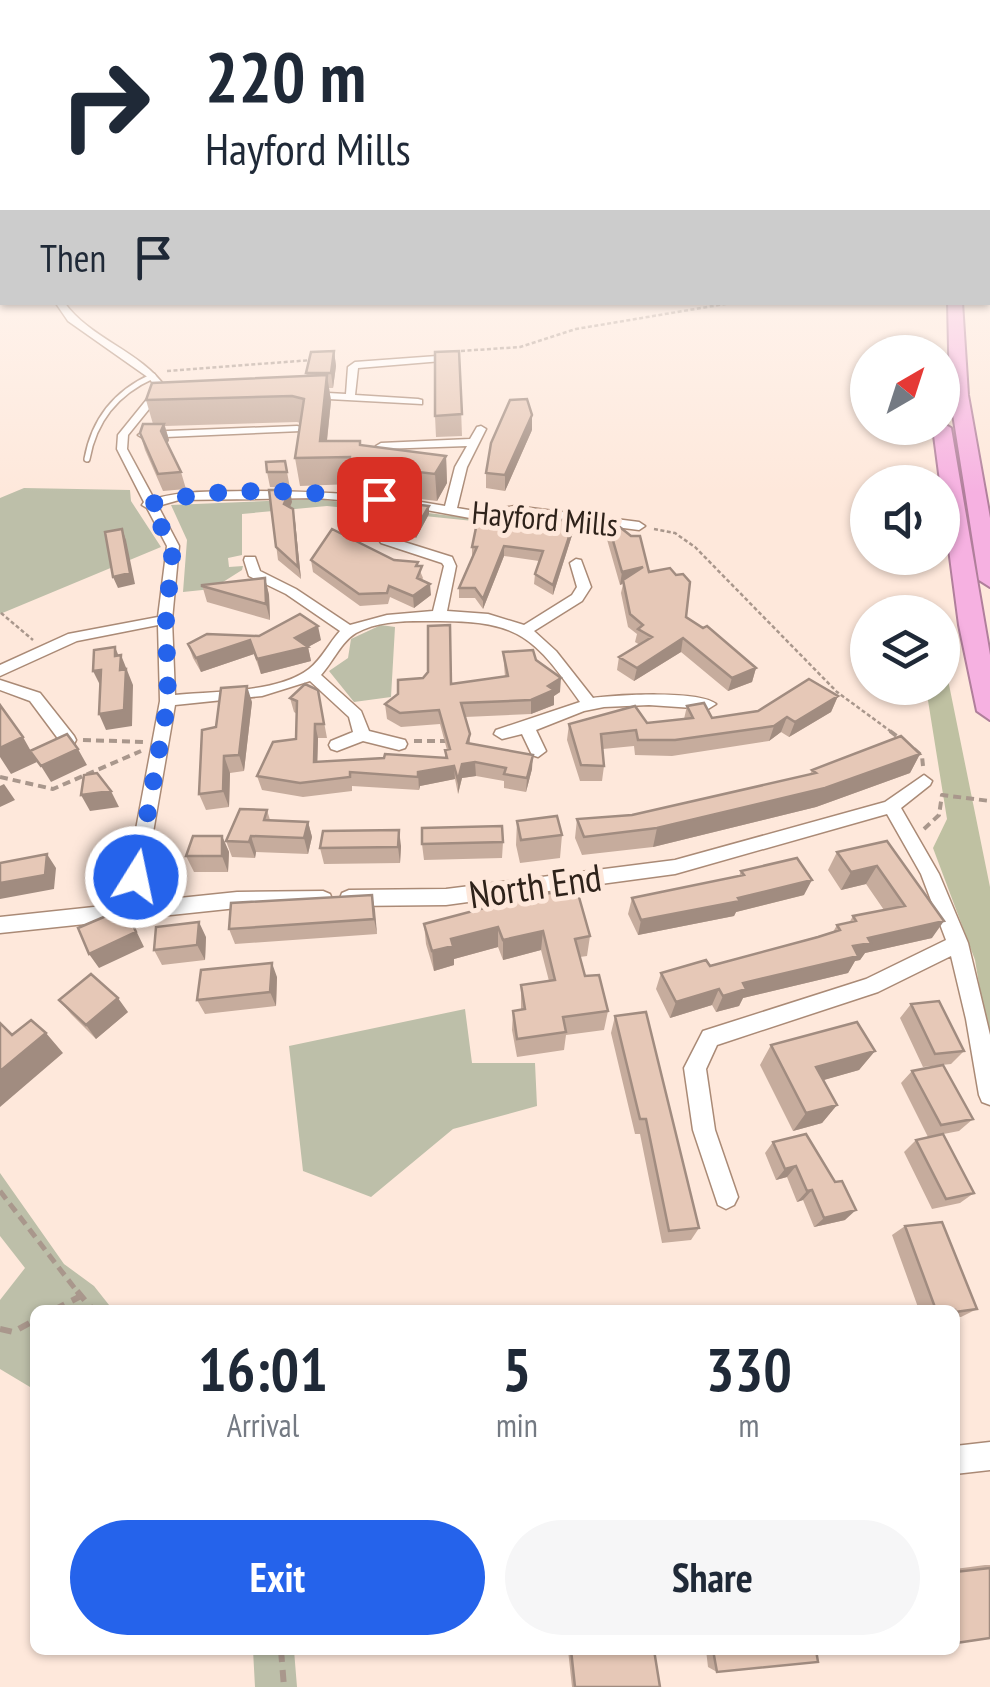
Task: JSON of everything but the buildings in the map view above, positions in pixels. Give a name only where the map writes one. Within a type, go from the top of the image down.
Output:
[{"type":"highway","points":[[957,335],[960,394],[990,580]]},
{"type":"highway","points":[[945,445],[971,625],[990,711]]},
{"type":"street","points":[[93,335],[153,376],[162,388]]},
{"type":"street","points":[[351,394],[353,367],[358,364],[451,358]]},
{"type":"street","points":[[162,388],[175,388]]},
{"type":"street","points":[[130,911],[168,701],[166,620],[173,546],[148,505],[122,449],[123,435],[162,388]]},
{"type":"street","points":[[289,396],[351,394],[390,403],[419,400]]},
{"type":"street","name":"Hayford Mills","points":[[450,510],[461,472],[481,429]]},
{"type":"street","points":[[123,435],[297,430]]},
{"type":"street","name":"Hayford Mills","points":[[381,446],[474,442]]},
{"type":"street","name":"Hayford Mills","points":[[444,470],[461,472]]},
{"type":"street","name":"Hayford Mills","points":[[148,505],[178,496],[316,494],[481,516],[515,510],[639,526]]},
{"type":"street","points":[[385,540],[447,560],[450,566],[439,617]]},
{"type":"street","points":[[525,630],[577,598],[584,587],[576,563]]},
{"type":"street","points":[[238,580],[252,567],[289,586],[306,603],[350,631]]},
{"type":"street","points":[[168,701],[284,684],[312,675],[350,631],[388,618],[439,617],[494,619],[525,630],[589,704]]},
{"type":"street","points":[[0,671],[100,630],[166,620]]},
{"type":"street","points":[[312,675],[356,715],[362,735]]},
{"type":"street","points":[[675,701],[678,683]]},
{"type":"street","points":[[0,685],[35,697],[68,740]]},
{"type":"street","points":[[502,734],[528,730],[589,704],[708,704]]},
{"type":"street","points":[[528,730],[538,752]]},
{"type":"street","points":[[337,745],[362,735],[399,744]]},
{"type":"street","name":"North End","points":[[0,925],[237,900],[446,897],[675,867],[892,807],[924,781]]},
{"type":"street","points":[[892,807],[910,833],[958,943],[978,1010],[990,1095]]},
{"type":"street","points":[[726,1197],[704,1130],[695,1068],[710,1038],[871,986],[958,943]]},
{"type":"street","points":[[960,1459],[990,1456]]},
{"type":"lane","points":[[87,459],[90,436],[100,420],[131,386],[153,376]]},
{"type":"path","points":[[639,526],[674,533],[696,547],[837,692],[922,756],[924,781]]},
{"type":"path","points":[[1,613],[44,650]]},
{"type":"path","points":[[399,744],[426,739],[457,742]]},
{"type":"path","points":[[68,740],[159,742]]},
{"type":"path","points":[[0,777],[35,786],[65,786],[159,742]]},
{"type":"path","points":[[910,833],[928,827],[938,815],[942,794],[990,801]]},
{"type":"path","points":[[0,1191],[88,1305]]},
{"type":"path","points":[[64,1305],[79,1297]]},
{"type":"path","points":[[0,1328],[13,1332],[30,1323]]},
{"type":"path","points":[[281,1655],[284,1687]]},
{"type":"green space","points":[[24,488],[130,490],[131,501],[161,547],[0,614],[0,498]]},
{"type":"green space","points":[[317,499],[476,519],[512,515],[636,531],[520,518],[473,521],[327,506],[242,514],[242,555],[228,558],[229,567],[243,566],[242,570],[212,589],[183,592],[187,540],[171,505]]},
{"type":"green space","points":[[381,625],[395,627],[391,697],[354,702],[329,671],[348,658],[351,639]]},
{"type":"green space","points":[[929,705],[953,705],[990,887],[990,1050],[975,960],[933,848],[947,819]]},
{"type":"green space","points":[[465,1009],[472,1063],[535,1063],[537,1106],[453,1129],[371,1197],[303,1171],[289,1046]]},
{"type":"green space","points":[[0,1173],[64,1264],[94,1286],[109,1305],[30,1305],[30,1387],[0,1369],[0,1300],[25,1268],[0,1236]]},
{"type":"green space","points":[[253,1655],[294,1655],[297,1687],[255,1687]]},
{"type":"route","points":[[136,877],[168,701],[166,620],[173,546],[148,505],[178,496],[316,494],[379,499]]}]
